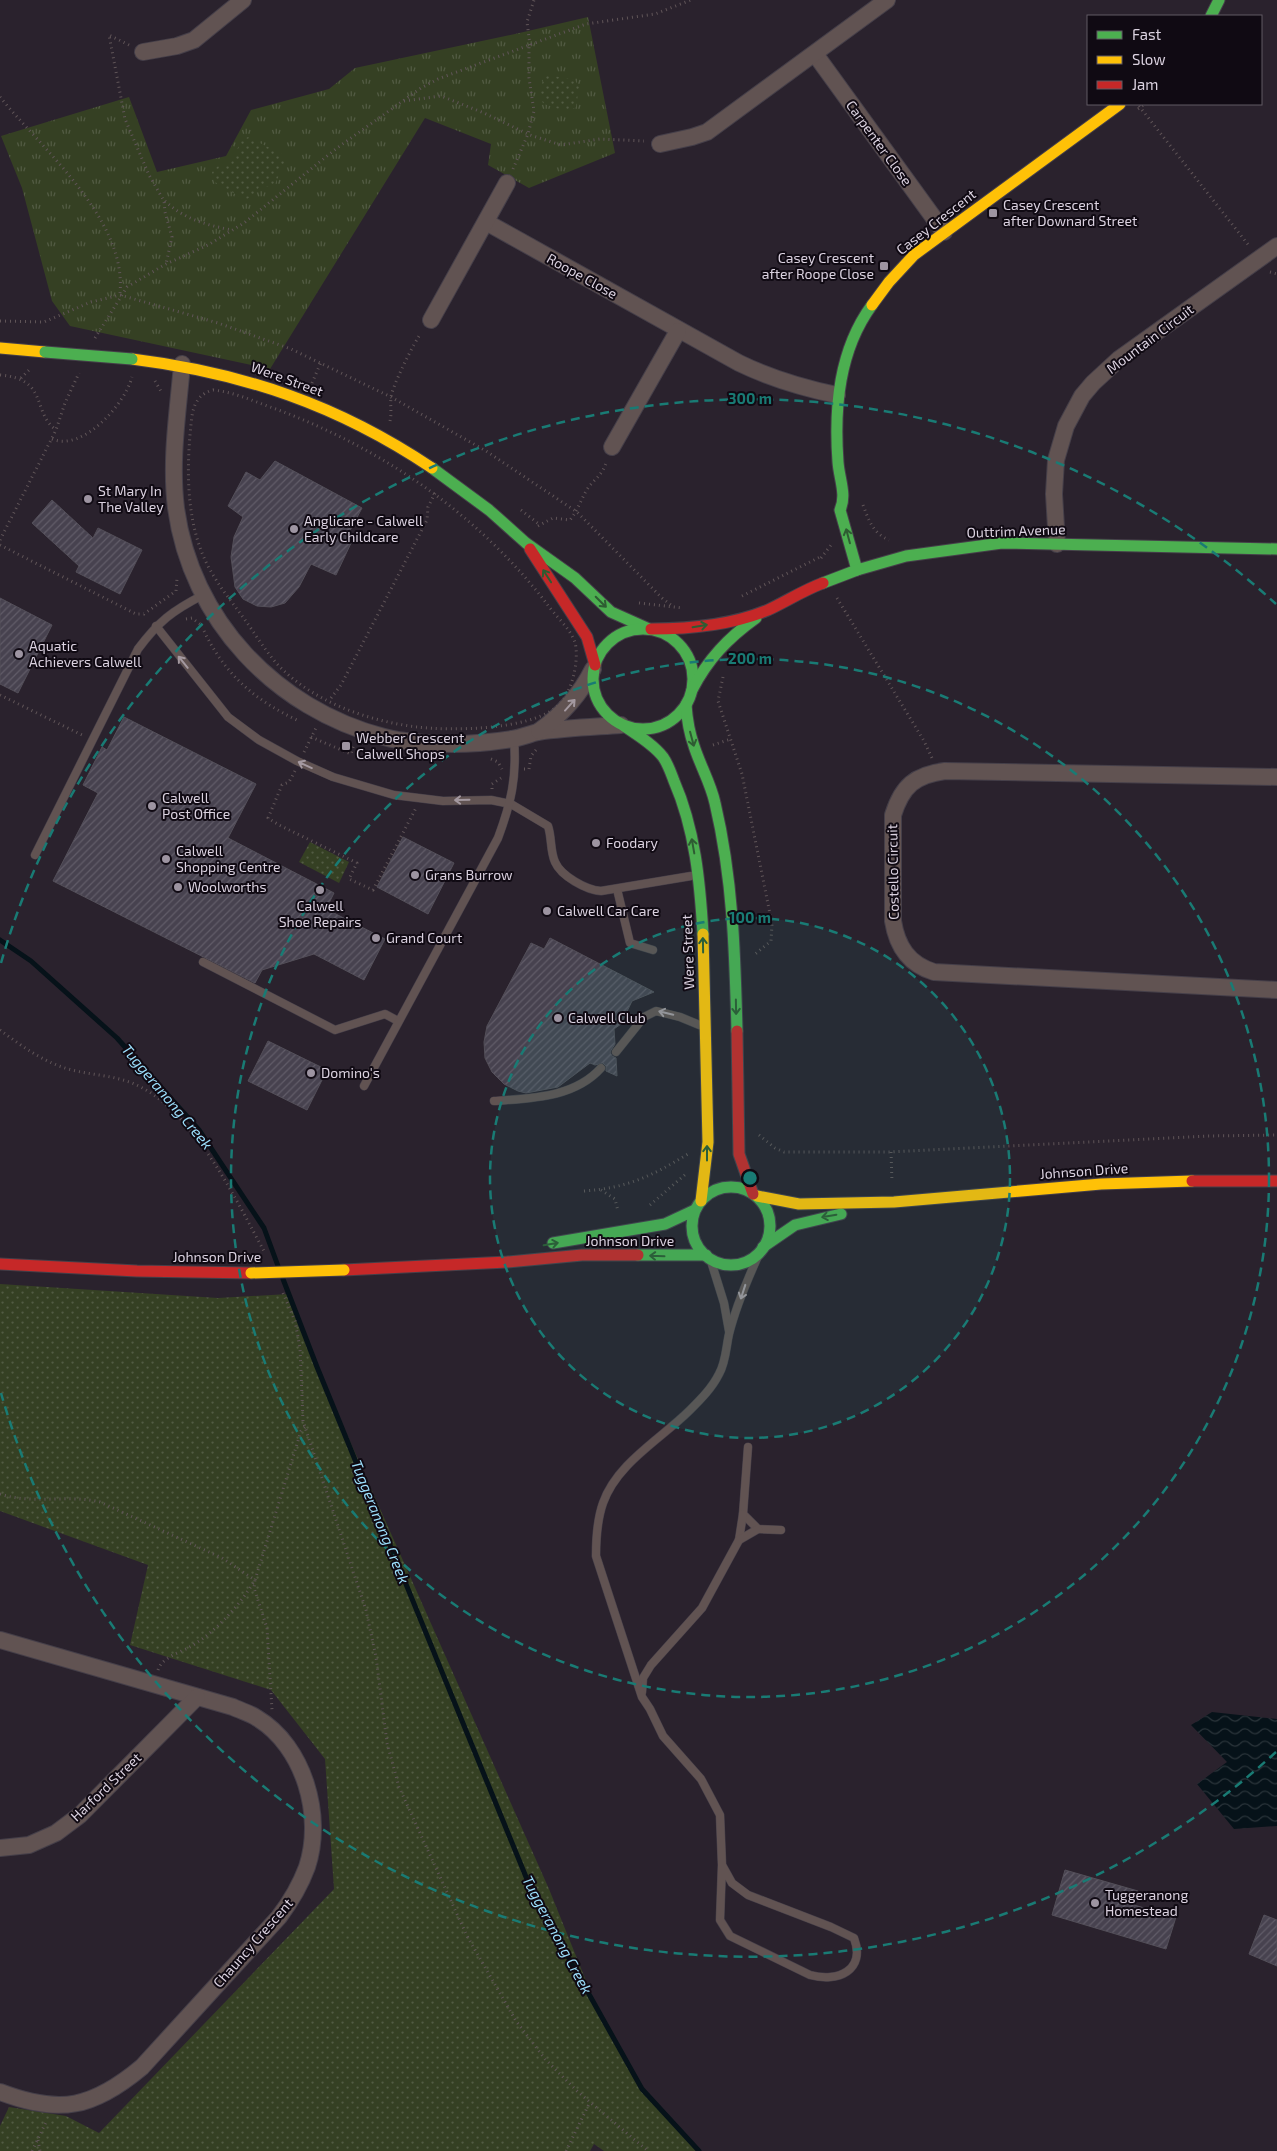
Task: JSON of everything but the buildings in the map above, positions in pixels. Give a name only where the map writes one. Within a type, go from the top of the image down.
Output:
[{"type":"street","points":[[143,52],[178,46],[194,40],[243,0]]},
{"type":"street","points":[[660,144],[707,132],[887,0]]},
{"type":"street","points":[[1212,15],[1219,0]]},
{"type":"street","name":"Carpenter Close","points":[[815,54],[944,232]]},
{"type":"street","name":"Casey Crescent","points":[[857,570],[840,510],[852,503],[834,443],[837,396],[847,356],[863,318],[899,269],[944,232],[1119,105]]},
{"type":"street","points":[[430,320],[507,183]]},
{"type":"street","name":"Roope Close","points":[[486,222],[738,364],[811,390],[837,396]]},
{"type":"street","name":"Mountain Circuit","points":[[1056,544],[1054,494],[1056,460],[1066,426],[1082,396],[1119,359],[1276,250]]},
{"type":"street","points":[[612,447],[678,330]]},
{"type":"street","name":"Were Street","points":[[0,348],[182,364],[249,381],[314,404],[406,450],[490,510],[525,542],[554,561],[582,584],[611,612],[650,629]]},
{"type":"street","points":[[182,364],[174,474],[176,509],[189,563],[203,595],[232,639],[264,674],[306,706],[345,725],[386,738],[450,744],[514,739],[537,732],[622,725],[643,730],[659,727],[674,719],[686,705],[692,690],[693,678],[688,655],[672,638],[650,629],[639,628],[618,635],[602,649],[583,689],[570,706],[555,720],[537,732]]},
{"type":"street","name":"Were Street","points":[[525,542],[586,637],[594,667]]},
{"type":"street","name":"Outtrim Avenue","points":[[692,690],[702,669],[718,649],[742,628],[767,610],[810,588],[857,570],[871,561],[1002,543],[1277,549]]},
{"type":"street","name":"Outtrim Avenue","points":[[650,629],[680,629],[737,620],[767,610]]},
{"type":"street","points":[[594,667],[593,686],[597,701],[603,711],[622,725]]},
{"type":"street","points":[[686,705],[688,726],[694,747],[715,801],[729,872],[736,944],[739,1154],[755,1195],[766,1208],[769,1217],[769,1236],[762,1250],[751,1260],[732,1265],[722,1264],[708,1257],[694,1238],[692,1229],[698,1205],[718,1189],[729,1186],[740,1188],[755,1195]]},
{"type":"street","name":"Were Street","points":[[622,725],[666,761],[684,804],[698,875],[703,940],[707,1176],[698,1205]]},
{"type":"street","name":"Costello Circuit","points":[[1277,777],[938,772],[929,774],[908,786],[898,800],[893,815],[893,922],[896,939],[910,960],[925,969],[934,972],[1277,990]]},
{"type":"street","name":"Johnson Drive","points":[[755,1195],[800,1204],[894,1202],[1101,1184],[1222,1180],[1277,1181]]},
{"type":"street","name":"Johnson Drive","points":[[762,1250],[795,1225],[894,1202]]},
{"type":"street","name":"Johnson Drive","points":[[543,1245],[665,1224],[698,1205]]},
{"type":"street","name":"Johnson Drive","points":[[434,1264],[524,1248]]},
{"type":"street","name":"Johnson Drive","points":[[0,1264],[137,1272],[251,1273],[507,1262],[592,1255],[708,1257]]},
{"type":"street","name":"Chauncy Crescent","points":[[0,1640],[233,1707],[257,1718],[288,1746],[302,1773],[310,1803],[312,1834],[307,1865],[296,1893],[280,1917],[142,2068],[119,2086],[87,2101],[53,2106],[26,2102],[0,2092]]},
{"type":"street","name":"Harford Street","points":[[0,1848],[29,1845],[56,1833],[80,1815],[197,1697]]},
{"type":"lane","points":[[36,855],[138,649],[156,626],[176,609],[203,595]]},
{"type":"lane","points":[[156,626],[228,717],[259,740],[299,762],[333,777],[394,795],[443,800],[491,800],[511,804],[548,826],[553,856],[559,868],[586,888],[601,891],[698,875]]},
{"type":"lane","points":[[364,1086],[498,838],[511,804],[515,770],[514,739]]},
{"type":"lane","points":[[617,889],[630,943],[653,950]]},
{"type":"lane","points":[[203,962],[335,1030],[385,1014],[398,1021]]},
{"type":"lane","points":[[616,1052],[644,1017],[656,1011],[680,1016],[704,1027]]},
{"type":"lane","points":[[494,1101],[537,1098],[566,1092],[594,1077],[601,1068]]},
{"type":"lane","points":[[722,1865],[732,1883],[748,1895],[854,1938],[857,1948],[855,1961],[848,1973],[824,1979],[810,1975],[730,1936],[720,1920],[722,1865],[720,1815],[701,1779],[662,1736],[650,1709],[642,1697],[596,1556],[596,1537],[603,1504],[615,1480],[643,1451],[677,1422],[709,1390],[720,1374],[725,1360],[729,1334],[747,1282],[762,1250]]},
{"type":"lane","points":[[708,1257],[724,1303],[729,1334]]},
{"type":"lane","points":[[642,1697],[643,1678],[651,1665],[702,1608],[739,1540],[748,1447]]},
{"type":"lane","points":[[743,1514],[758,1529]]},
{"type":"lane","points":[[739,1540],[758,1529],[781,1530]]},
{"type":"path","points":[[507,183],[528,134],[534,111],[529,78],[527,22],[534,0]]},
{"type":"path","points":[[120,295],[127,287],[166,264],[232,230],[268,205],[337,148],[403,101],[438,79],[586,24],[655,14],[691,0]]},
{"type":"path","points":[[143,52],[109,35],[126,119],[149,175],[164,201],[175,210],[190,219],[232,230]]},
{"type":"path","points":[[403,101],[440,96],[484,113],[528,134],[561,145],[600,139],[660,144]]},
{"type":"path","points":[[0,97],[75,184],[100,217],[110,236],[118,260],[122,279],[120,295]]},
{"type":"path","points":[[1132,113],[1143,105]]},
{"type":"path","points":[[1140,107],[1253,250]]},
{"type":"path","points":[[164,201],[172,236],[166,264]]},
{"type":"path","points":[[1268,271],[1277,274]]},
{"type":"path","points":[[0,321],[44,322],[91,302],[120,295],[218,323],[291,349],[321,362],[391,397],[486,451],[576,512],[671,605],[631,602]]},
{"type":"path","points":[[381,437],[390,422],[392,412],[391,397],[413,343],[430,320]]},
{"type":"path","points":[[317,388],[311,386],[321,362]]},
{"type":"path","points":[[52,439],[59,442],[69,441],[84,435],[98,425],[121,402],[129,388],[133,374],[138,374]]},
{"type":"path","points":[[0,375],[21,378],[38,396],[48,424],[56,430]]},
{"type":"path","points":[[154,380],[160,387],[163,396]]},
{"type":"path","points":[[213,390],[226,391],[297,417],[360,446],[435,494],[480,532],[530,583],[575,641],[576,666],[571,688],[557,707],[536,718],[488,727],[436,729],[407,726],[380,720],[329,701],[297,682],[278,664],[214,577],[199,547],[192,519],[188,483],[193,409],[198,398],[204,392],[213,390]]},
{"type":"path","points":[[0,540],[52,439],[65,404]]},
{"type":"path","points":[[540,525],[553,518],[570,520],[589,487],[601,475],[612,447]]},
{"type":"path","points":[[329,701],[341,685],[426,520],[428,508],[445,477]]},
{"type":"path","points":[[852,503],[881,537],[895,541]]},
{"type":"path","points":[[0,545],[136,614],[144,614],[176,590],[178,583],[176,575]]},
{"type":"path","points":[[734,600],[820,557]]},
{"type":"path","points":[[836,596],[924,741],[938,772]]},
{"type":"path","points":[[724,674],[718,701],[742,774],[772,924],[773,934],[771,941],[753,956]]},
{"type":"path","points":[[0,695],[93,740]]},
{"type":"path","points":[[316,728],[289,782],[282,786],[268,818],[278,825],[357,862],[349,879],[373,890],[419,798]]},
{"type":"path","points":[[310,737],[351,754],[354,744]]},
{"type":"path","points":[[529,769],[531,756],[536,750],[544,748]]},
{"type":"path","points":[[491,800],[492,784],[501,778],[503,770]]},
{"type":"path","points":[[0,1030],[29,1051],[62,1068],[116,1077],[133,1083],[149,1091],[172,1108],[194,1134],[231,1190],[266,1254]]},
{"type":"path","points":[[754,1128],[761,1138],[784,1152],[891,1152],[1209,1136],[1277,1135]]},
{"type":"path","points":[[584,1191],[626,1185],[655,1174],[692,1151],[692,1160]]},
{"type":"path","points":[[891,1152],[892,1182]]},
{"type":"path","points":[[646,1208],[691,1169]]},
{"type":"path","points":[[601,1190],[615,1199],[623,1231]]},
{"type":"path","points":[[281,1288],[295,1321],[300,1348],[305,1427],[366,1610],[376,1656],[387,1743],[399,1787],[467,1936],[496,1988],[534,2046],[590,2102],[648,2151]]},
{"type":"path","points":[[273,1718],[267,1628],[254,1588],[301,1430],[305,1427]]},
{"type":"path","points":[[0,1494],[28,1500],[86,1498],[100,1502],[222,1558],[255,1580]]},
{"type":"path","points":[[156,1676],[159,1666],[164,1661],[199,1642],[220,1627],[226,1616],[248,1592],[255,1580]]},
{"type":"path","points":[[566,2151],[590,2102]]},
{"type":"path","points":[[32,2151],[49,2117],[44,2115]]},
{"type":"path","points":[[38,2139],[40,2151]]},
{"type":"green space","points":[[588,17],[615,153],[529,188],[488,165],[491,144],[425,118],[270,369],[70,326],[52,301],[22,188],[1,136],[129,97],[157,172],[226,156],[251,110],[329,89],[355,68]]},
{"type":"green space","points":[[548,75],[575,80],[579,87],[576,107],[568,112],[544,104],[540,99],[543,79]]},
{"type":"green space","points":[[248,137],[282,154],[286,160],[275,184],[266,187],[261,184],[254,195],[245,200],[215,182],[212,172],[219,165],[230,165],[241,141]]},
{"type":"green space","points":[[310,842],[349,862],[339,883],[299,862]]},
{"type":"green space","points":[[0,1284],[218,1298],[289,1294],[317,1367],[549,1889],[599,2013],[642,2089],[699,2151],[604,2151],[594,2144],[590,2151],[0,2151],[0,2126],[9,2107],[66,2116],[99,2133],[334,1889],[325,1759],[271,1690],[130,1645],[148,1565],[0,1511]]},
{"type":"water","points":[[1212,1712],[1277,1719],[1277,1826],[1234,1829],[1197,1784],[1227,1762],[1191,1725]]},
{"type":"waterway","name":"Tuggeranong Creek","points":[[0,940],[31,961],[117,1038],[199,1130],[264,1228],[278,1266]]},
{"type":"waterway","name":"Tuggeranong Creek","points":[[283,1279],[317,1367],[533,1894],[642,2089],[699,2151]]},
{"type":"traffic: fast","points":[[1212,15],[1219,0]]},
{"type":"traffic: fast","points":[[857,570],[840,510],[843,492],[838,462],[838,400],[841,380],[852,341],[872,305]]},
{"type":"traffic: fast","points":[[45,352],[132,359]]},
{"type":"traffic: fast","points":[[432,468],[489,510],[526,543],[575,578],[611,612],[649,629]]},
{"type":"traffic: fast","points":[[823,583],[857,570],[906,556],[1002,543],[1277,549]]},
{"type":"traffic: fast","points":[[692,690],[705,668],[719,650],[736,633],[756,618]]},
{"type":"traffic: fast","points":[[643,629],[662,632],[679,643],[690,660],[693,679],[690,698],[679,715],[662,726],[643,729],[624,726],[607,715],[596,698],[593,679],[596,660],[607,643],[624,632],[643,629]]},
{"type":"traffic: fast","points":[[686,705],[692,741],[713,796],[726,860],[734,945],[737,1031]]},
{"type":"traffic: fast","points":[[624,726],[650,744],[663,757],[681,799],[692,837],[703,934]]},
{"type":"traffic: fast","points":[[731,1187],[746,1190],[759,1198],[767,1211],[770,1226],[767,1241],[759,1254],[746,1262],[731,1265],[716,1262],[703,1254],[695,1241],[692,1226],[695,1211],[703,1198],[716,1190],[731,1187]]},
{"type":"traffic: fast","points":[[553,1243],[665,1224],[695,1210]]},
{"type":"traffic: fast","points":[[763,1247],[795,1225],[841,1214]]},
{"type":"traffic: fast","points":[[638,1255],[706,1255]]},
{"type":"traffic: slow","points":[[872,305],[889,282],[914,255],[1119,105]]},
{"type":"traffic: slow","points":[[0,348],[45,352]]},
{"type":"traffic: slow","points":[[132,359],[213,373],[289,395],[361,426],[432,468]]},
{"type":"traffic: slow","points":[[701,1201],[708,1142],[703,934]]},
{"type":"traffic: slow","points":[[757,1196],[799,1204],[894,1202],[1101,1184],[1192,1181]]},
{"type":"traffic: slow","points":[[251,1273],[344,1270]]},
{"type":"traffic: jam","points":[[530,549],[587,637],[595,665]]},
{"type":"traffic: jam","points":[[651,629],[696,627],[740,619],[768,610],[823,583]]},
{"type":"traffic: jam","points":[[737,1031],[739,1154],[753,1194]]},
{"type":"traffic: jam","points":[[1192,1181],[1277,1181]]},
{"type":"traffic: jam","points":[[344,1270],[507,1262],[582,1255],[638,1255]]},
{"type":"traffic: jam","points":[[0,1264],[137,1271],[251,1273]]},
{"type":"place","name":"Casey Crescent after Downard Street","points":[[993,213]]},
{"type":"place","name":"Casey Crescent after Roope Close","points":[[884,266]]},
{"type":"place","name":"St Mary In The Valley","points":[[88,499]]},
{"type":"place","name":"Anglicare - Calwell Early Childcare","points":[[294,529]]},
{"type":"place","name":"Aquatic Achievers Calwell","points":[[19,654]]},
{"type":"place","name":"Webber Crescent Calwell Shops","points":[[346,746]]},
{"type":"place","name":"Calwell Post Office","points":[[152,806]]},
{"type":"place","name":"Foodary","points":[[596,843]]},
{"type":"place","name":"Calwell Shopping Centre","points":[[166,859]]},
{"type":"place","name":"Grans Burrow","points":[[415,875]]},
{"type":"place","name":"Woolworths","points":[[178,887]]},
{"type":"place","name":"Calwell Shoe Repairs","points":[[320,890]]},
{"type":"place","name":"Calwell Car Care","points":[[547,911]]},
{"type":"place","name":"Grand Court","points":[[376,938]]},
{"type":"place","name":"Calwell Club","points":[[558,1018]]},
{"type":"place","name":"Domino's","points":[[311,1073]]},
{"type":"place","name":"Tuggeranong Homestead","points":[[1095,1903]]}]
